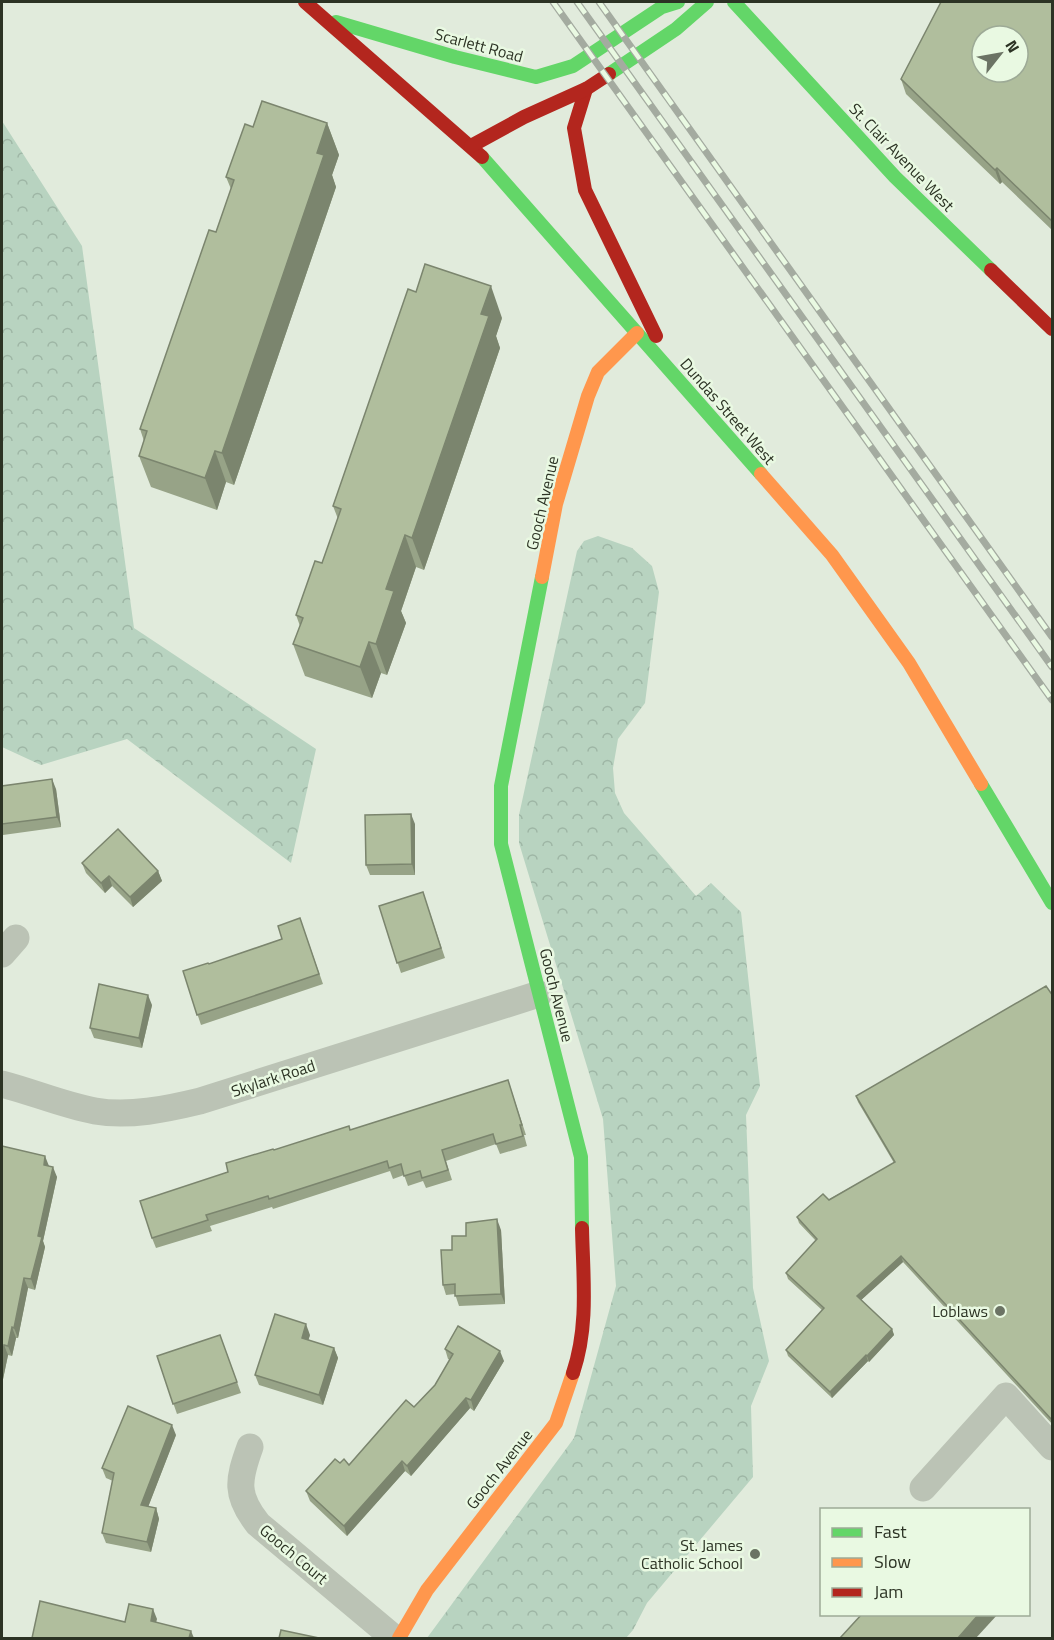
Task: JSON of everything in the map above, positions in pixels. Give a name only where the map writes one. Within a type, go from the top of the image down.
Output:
[{"type":"main road","name":"Dundas Street West","points":[[305,2],[328,19],[471,146],[515,192],[832,555],[909,663],[1053,903]]},
{"type":"main road","name":"Scarlett Road","points":[[328,19],[455,57],[536,77],[573,66],[662,7],[678,2]]},
{"type":"main road","points":[[471,146],[524,117],[586,89],[676,29],[707,2]]},
{"type":"main road","name":"St. Clair Avenue West","points":[[734,2],[895,177],[1053,329]]},
{"type":"main road","points":[[586,89],[574,128],[585,190],[674,376]]},
{"type":"main road","name":"Gooch Avenue","points":[[399,1638],[427,1590],[556,1423],[578,1358],[584,1326],[581,1157],[501,844],[501,786],[556,504],[588,396],[598,372],[637,333]]},
{"type":"street","name":"Skylark Road","points":[[2,1084],[96,1111],[122,1112],[172,1107],[200,1101],[539,994]]},
{"type":"street","points":[[923,1488],[1006,1396],[1053,1447]]},
{"type":"street","name":"Gooch Court","points":[[250,1447],[240,1477],[240,1491],[248,1512],[258,1524],[394,1638]]},
{"type":"green space","points":[[2,121],[82,246],[134,628],[316,749],[291,863],[127,739],[41,765],[2,747]]},
{"type":"green space","points":[[598,536],[632,548],[652,566],[659,592],[645,703],[618,739],[613,768],[615,793],[624,813],[696,896],[711,883],[741,912],[760,1086],[746,1115],[753,1288],[769,1361],[751,1406],[753,1477],[647,1603],[633,1630],[626,1638],[427,1638],[574,1438],[616,1286],[603,1119],[519,843],[519,815],[577,551],[584,541]]},
{"type":"building","points":[[941,2],[1053,2],[1053,222],[997,168],[995,170],[901,79]]},
{"type":"building","points":[[262,101],[327,123],[317,153],[324,155],[222,453],[215,451],[205,478],[139,456],[147,431],[140,429],[209,230],[216,232],[234,180],[226,177],[245,124],[253,127]]},
{"type":"building","points":[[425,264],[491,286],[481,314],[489,316],[412,538],[405,535],[386,589],[394,591],[376,644],[369,642],[360,667],[293,644],[303,618],[296,615],[315,561],[322,563],[341,509],[333,506],[408,289],[416,292]]},
{"type":"building","points":[[52,779],[57,817],[2,824],[2,786]]},
{"type":"building","points":[[411,814],[412,864],[366,865],[365,815]]},
{"type":"building","points":[[118,829],[158,871],[130,897],[109,876],[101,883],[82,863]]},
{"type":"building","points":[[423,892],[441,948],[397,963],[379,906]]},
{"type":"building","points":[[300,918],[319,974],[197,1015],[183,971],[282,939],[278,926]]},
{"type":"building","points":[[99,984],[148,995],[139,1038],[90,1028]]},
{"type":"building","name":"Loblaws","points":[[1046,986],[1053,996],[1053,1421],[901,1256],[857,1296],[892,1329],[830,1392],[786,1350],[824,1308],[786,1273],[817,1239],[797,1217],[823,1194],[829,1200],[895,1162],[856,1096]]},
{"type":"building","points":[[508,1080],[522,1125],[520,1125],[523,1136],[496,1144],[493,1134],[442,1150],[448,1170],[422,1178],[420,1171],[404,1176],[401,1164],[389,1168],[387,1161],[269,1199],[268,1196],[206,1215],[208,1220],[152,1238],[140,1201],[228,1172],[226,1163],[349,1126],[350,1130]]},
{"type":"building","points":[[2,1146],[45,1156],[44,1165],[53,1167],[38,1236],[42,1237],[31,1279],[24,1278],[14,1328],[12,1327],[8,1346],[4,1345],[2,1356]]},
{"type":"building","points":[[497,1219],[501,1294],[455,1296],[455,1284],[443,1285],[441,1250],[452,1250],[452,1236],[466,1236],[466,1223]]},
{"type":"building","points":[[275,1314],[306,1324],[302,1338],[334,1348],[319,1395],[255,1375]]},
{"type":"building","points":[[458,1326],[500,1351],[471,1400],[466,1398],[407,1466],[402,1461],[344,1526],[306,1491],[335,1459],[340,1463],[344,1459],[349,1465],[406,1400],[414,1407],[435,1385],[453,1354],[445,1349]]},
{"type":"building","points":[[220,1335],[237,1382],[173,1404],[157,1356]]},
{"type":"building","points":[[128,1406],[172,1425],[141,1505],[156,1508],[147,1542],[102,1533],[114,1473],[102,1468]]},
{"type":"building","points":[[40,1601],[125,1622],[129,1604],[153,1609],[151,1621],[191,1631],[189,1638],[32,1638]]},
{"type":"building","points":[[860,1616],[977,1616],[958,1638],[840,1638]]},
{"type":"building","points":[[281,1630],[319,1638],[279,1638]]},
{"type":"railway","points":[[553,2],[1052,700]]},
{"type":"railway","points":[[577,2],[1052,667]]},
{"type":"railway","points":[[599,2],[1052,637]]},
{"type":"traffic: fast","points":[[336,22],[455,57],[536,77],[573,66],[662,7],[678,2]]},
{"type":"traffic: fast","points":[[609,74],[676,29],[707,2]]},
{"type":"traffic: fast","points":[[734,2],[895,177],[991,270]]},
{"type":"traffic: fast","points":[[482,157],[761,474]]},
{"type":"traffic: fast","points":[[542,577],[501,786],[501,844],[581,1157],[582,1228]]},
{"type":"traffic: fast","points":[[981,784],[1052,903]]},
{"type":"traffic: slow","points":[[542,577],[556,504],[588,396],[598,372],[637,333]]},
{"type":"traffic: slow","points":[[761,474],[832,555],[909,663],[981,784]]},
{"type":"traffic: slow","points":[[399,1638],[427,1590],[556,1423],[573,1373]]},
{"type":"traffic: jam","points":[[305,2],[482,157]]},
{"type":"traffic: jam","points":[[471,146],[524,117],[586,89],[609,74]]},
{"type":"traffic: jam","points":[[586,89],[574,128],[585,190],[656,336]]},
{"type":"traffic: jam","points":[[991,270],[1052,329]]},
{"type":"traffic: jam","points":[[573,1373],[583,1319],[582,1228]]},
{"type":"place","name":"Loblaws","points":[[1000,1311]]},
{"type":"place","name":"St. James Catholic School","points":[[755,1554]]}]
